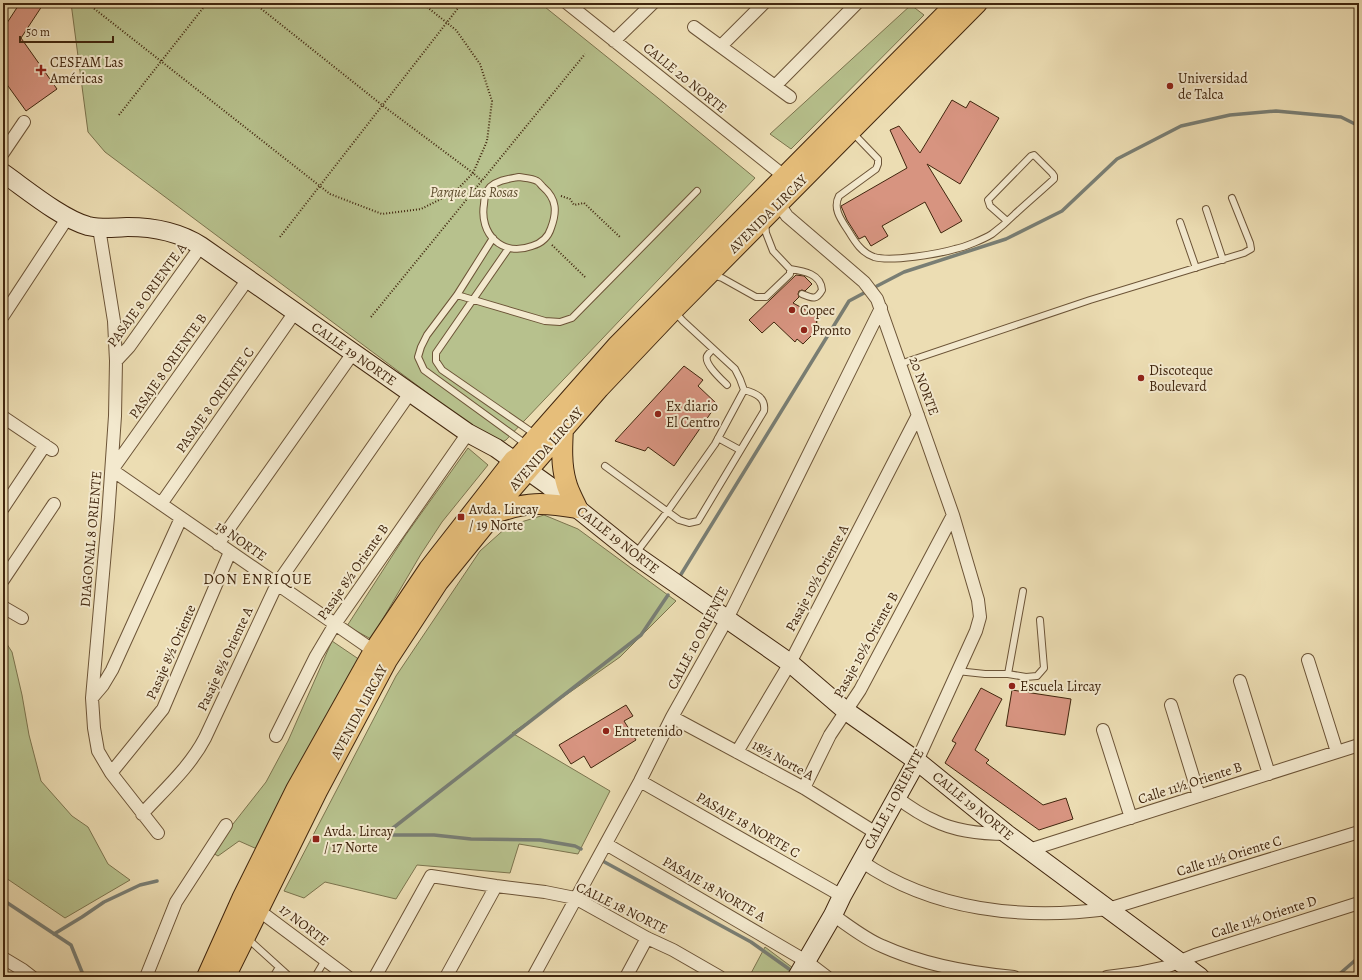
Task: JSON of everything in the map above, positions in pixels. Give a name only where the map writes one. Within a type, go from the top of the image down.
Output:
[{"type":"main road","name":"AVENIDA LIRCAY","points":[[225,977],[316,791],[387,660],[438,582],[494,513],[507,494],[520,466],[520,456],[617,346],[956,3]]},
{"type":"main road","name":"AVENIDA LIRCAY","points":[[208,977],[242,899],[296,790],[374,651],[429,569],[520,466],[563,428],[673,310],[977,3]]},
{"type":"main road","points":[[563,428],[562,460],[564,472],[566,482],[577,508]]},
{"type":"main road","points":[[494,513],[511,507],[540,503],[577,508]]},
{"type":"street","name":"CALLE 20 NORTE","points":[[567,3],[784,176]]},
{"type":"street","points":[[614,41],[653,3]]},
{"type":"street","points":[[721,46],[764,3]]},
{"type":"street","points":[[775,86],[857,3]]},
{"type":"street","points":[[694,27],[790,97]]},
{"type":"street","points":[[3,153],[24,122]]},
{"type":"street","name":"CALLE 19 NORTE","points":[[3,173],[68,217],[78,222],[99,228],[132,227],[159,230],[184,237],[201,246],[468,434],[496,448],[577,508],[635,554],[790,663],[846,712],[916,761],[1029,850],[1200,977]]},
{"type":"street","name":"20 NORTE","points":[[778,203],[787,216],[864,282],[878,299],[953,515],[978,600],[980,617]]},
{"type":"street","points":[[3,316],[68,217]]},
{"type":"street","name":"DIAGONAL 8 ORIENTE","points":[[99,228],[114,321],[116,361],[112,470],[92,698],[94,728],[98,750],[111,773],[158,833]]},
{"type":"street","name":"PASAJE 8 ORIENTE A","points":[[116,361],[129,347],[201,246]]},
{"type":"street","name":"PASAJE 8 ORIENTE B","points":[[112,470],[248,279]]},
{"type":"street","name":"CALLE 10 ORIENTE","points":[[533,977],[726,619],[881,308]]},
{"type":"street","name":"PASAJE 8 ORIENTE C","points":[[160,504],[295,312]]},
{"type":"street","points":[[218,544],[353,353]]},
{"type":"street","name":"Pasaje 8½ Oriente A","points":[[142,814],[186,767],[202,745],[277,584],[410,393]]},
{"type":"street","name":"Pasaje 10½ Oriente A","points":[[737,752],[790,663],[918,415]]},
{"type":"street","points":[[3,417],[49,448],[3,508]]},
{"type":"street","name":"Pasaje 8½ Oriente B","points":[[276,736],[316,656],[335,624],[468,434]]},
{"type":"street","name":"18 NORTE","points":[[112,470],[374,651]]},
{"type":"street","points":[[3,580],[54,504]]},
{"type":"street","name":"Pasaje 10½ Oriente B","points":[[804,788],[830,735],[860,690],[953,515]]},
{"type":"street","points":[[92,698],[103,685],[112,670],[181,518]]},
{"type":"street","name":"Pasaje 8½ Oriente","points":[[111,773],[163,709],[230,552]]},
{"type":"street","points":[[3,607],[22,618]]},
{"type":"street","name":"CALLE 11 ORIENTE","points":[[797,977],[833,915],[916,761],[976,631],[980,617]]},
{"type":"street","points":[[1308,660],[1337,752]]},
{"type":"street","points":[[1240,681],[1269,774]]},
{"type":"street","points":[[1171,705],[1199,796]]},
{"type":"street","name":"18½ Norte A","points":[[672,717],[804,788],[876,833]]},
{"type":"street","points":[[1103,730],[1131,818]]},
{"type":"street","name":"Calle 11½ Oriente B","points":[[1029,850],[1359,745]]},
{"type":"street","name":"PASAJE 18 NORTE C","points":[[640,781],[842,896]]},
{"type":"street","points":[[896,797],[925,816],[950,827],[979,833],[1008,834]]},
{"type":"street","points":[[146,977],[176,902],[226,825]]},
{"type":"street","name":"Calle 11½ Oriente C","points":[[861,861],[884,876],[910,888],[965,905],[990,910],[1065,913],[1108,909],[1359,832]]},
{"type":"street","name":"PASAJE 18 NORTE A","points":[[606,844],[806,961],[827,977]]},
{"type":"street","name":"CALLE 18 NORTE","points":[[375,977],[432,876],[545,892],[575,898],[647,938],[673,950],[714,975]]},
{"type":"street","points":[[446,977],[496,886]]},
{"type":"street","name":"17 NORTE","points":[[242,899],[259,910],[348,977]]},
{"type":"street","name":"Calle 11½ Oriente D","points":[[1107,977],[1153,971],[1180,962],[1195,955],[1359,903]]},
{"type":"street","points":[[833,915],[881,946],[905,955],[947,967],[1014,977]]},
{"type":"street","points":[[626,977],[647,938]]},
{"type":"street","points":[[3,958],[32,977]]},
{"type":"lane","points":[[850,131],[878,159],[878,164],[876,169],[839,196],[836,202],[836,208],[839,216],[856,244],[873,256],[882,259],[934,254],[956,249],[991,234],[1007,222],[1054,179],[1052,173],[1034,155],[1031,156],[988,200],[990,206],[1007,222]]},
{"type":"lane","points":[[519,177],[536,181],[551,193],[556,209],[554,220],[549,236],[538,244],[516,250],[508,249],[499,244],[487,230],[483,211],[485,198],[489,188],[502,180],[519,177]]},
{"type":"lane","points":[[457,295],[545,321],[560,322],[572,318],[697,191]]},
{"type":"lane","points":[[900,364],[1090,300],[1244,253],[1251,249],[1250,243],[1232,198]]},
{"type":"lane","points":[[1206,209],[1223,260]]},
{"type":"lane","points":[[764,218],[766,233],[773,251],[790,269],[802,270],[812,274],[816,276],[821,283],[822,290],[817,297],[814,298],[802,294]]},
{"type":"lane","points":[[1180,222],[1196,268]]},
{"type":"lane","points":[[493,238],[457,295],[427,336],[419,351],[418,357],[424,370],[533,441]]},
{"type":"lane","points":[[508,249],[436,354],[436,361],[442,370],[533,441]]},
{"type":"lane","points":[[709,274],[722,278],[760,298],[766,297],[787,280],[790,274],[790,269]]},
{"type":"lane","points":[[635,554],[667,512],[718,438],[744,390],[735,369],[673,310]]},
{"type":"lane","points":[[714,349],[707,355],[706,359],[708,364],[727,385]]},
{"type":"lane","points":[[605,466],[679,520],[689,523],[698,521],[764,410],[765,405],[763,400],[755,393],[744,390]]},
{"type":"lane","points":[[718,438],[740,450]]},
{"type":"lane","points":[[1008,674],[1022,591]]},
{"type":"lane","points":[[958,670],[985,674],[1008,674],[1026,677],[1037,676],[1044,668],[1040,620]]},
{"type":"lane","points":[[245,936],[290,977]]},
{"type":"lane","points":[[315,977],[325,960]]},
{"type":"lane","points":[[273,977],[279,967]]},
{"type":"path","points":[[87,3],[330,194],[382,214],[421,209],[455,192],[473,173],[487,141],[492,100],[480,64],[456,30],[422,3]]},
{"type":"path","points":[[119,115],[207,3]]},
{"type":"path","points":[[254,3],[382,105],[473,173],[489,188]]},
{"type":"path","points":[[280,237],[462,3]]},
{"type":"path","points":[[371,317],[584,54]]},
{"type":"path","points":[[551,193],[570,199],[574,205],[584,203],[621,238]]},
{"type":"path","points":[[546,238],[585,277]]},
{"type":"green space","name":"Parque Las Rosas","points":[[71,3],[540,3],[755,178],[506,440],[498,444],[493,442],[105,152],[88,132]]},
{"type":"green space","points":[[911,5],[924,15],[791,149],[770,134]]},
{"type":"green space","points":[[468,448],[488,465],[442,522],[421,554],[371,639],[347,626],[405,536]]},
{"type":"green space","points":[[544,515],[578,529],[676,601],[620,657],[512,733],[610,791],[578,854],[519,844],[510,873],[417,865],[396,899],[325,882],[304,898],[284,891],[396,676],[480,551],[508,526]]},
{"type":"green space","points":[[3,638],[12,652],[29,735],[41,781],[72,816],[88,827],[108,864],[130,880],[65,918],[3,876]]},
{"type":"green space","points":[[332,641],[360,660],[257,849],[239,841],[218,856],[211,852],[266,782],[288,741]]},
{"type":"green space","points":[[765,947],[805,977],[749,977]]},
{"type":"building","points":[[20,3],[44,3],[21,38],[57,89],[26,111],[3,79],[3,29]]},
{"type":"building","points":[[952,100],[966,108],[970,101],[999,118],[960,184],[927,164],[962,221],[941,233],[925,202],[882,226],[888,236],[871,246],[865,236],[859,239],[847,220],[841,206],[907,168],[890,130],[899,126],[920,153]]},
{"type":"building","points":[[796,275],[804,276],[812,284],[805,291],[799,291],[799,297],[793,303],[821,318],[816,322],[821,326],[803,344],[797,339],[795,342],[774,322],[762,333],[749,320]]},
{"type":"building","points":[[684,366],[703,380],[698,386],[717,404],[674,466],[648,447],[645,451],[615,441]]},
{"type":"building","points":[[981,688],[1002,699],[975,750],[989,760],[986,763],[1043,805],[1066,798],[1073,819],[1039,830],[945,763],[956,743],[952,741]]},
{"type":"building","points":[[1012,690],[1071,699],[1065,735],[1006,726]]},
{"type":"building","name":"Entretenido","points":[[626,705],[633,716],[624,721],[636,740],[591,768],[584,756],[571,764],[559,745]]},
{"type":"waterway","points":[[877,286],[904,272],[1006,239],[1062,211],[1117,159],[1181,126],[1230,115],[1276,111],[1341,117],[1359,126]]},
{"type":"waterway","points":[[680,576],[849,301],[864,293]]},
{"type":"waterway","points":[[384,835],[641,635],[668,595]]},
{"type":"waterway","points":[[385,835],[434,835],[471,839],[540,840],[575,846],[581,849]]},
{"type":"waterway","points":[[599,859],[751,942],[789,969]]},
{"type":"waterway","points":[[54,934],[104,902],[140,885],[157,881]]},
{"type":"waterway","points":[[3,900],[71,945],[84,977]]},
{"type":"waterway","points":[[1336,977],[1359,957]]},
{"type":"place","name":"CESFAM Las Américas","points":[[41,70]]},
{"type":"place","name":"Universidad de Talca","points":[[1170,86]]},
{"type":"place","name":"Copec","points":[[792,310]]},
{"type":"place","name":"Pronto","points":[[804,330]]},
{"type":"place","name":"Discoteque Boulevard","points":[[1141,378]]},
{"type":"place","name":"Ex diario El Centro","points":[[658,414]]},
{"type":"place","name":"Avda. Lircay / 19 Norte","points":[[461,517]]},
{"type":"place","name":"Escuela Lircay","points":[[1012,686]]},
{"type":"place","name":"Entretenido","points":[[606,731]]},
{"type":"place","name":"Avda. Lircay / 17 Norte","points":[[316,839]]},
{"type":"district","name":"DON ENRIQUE","points":[[258,579]]}]
